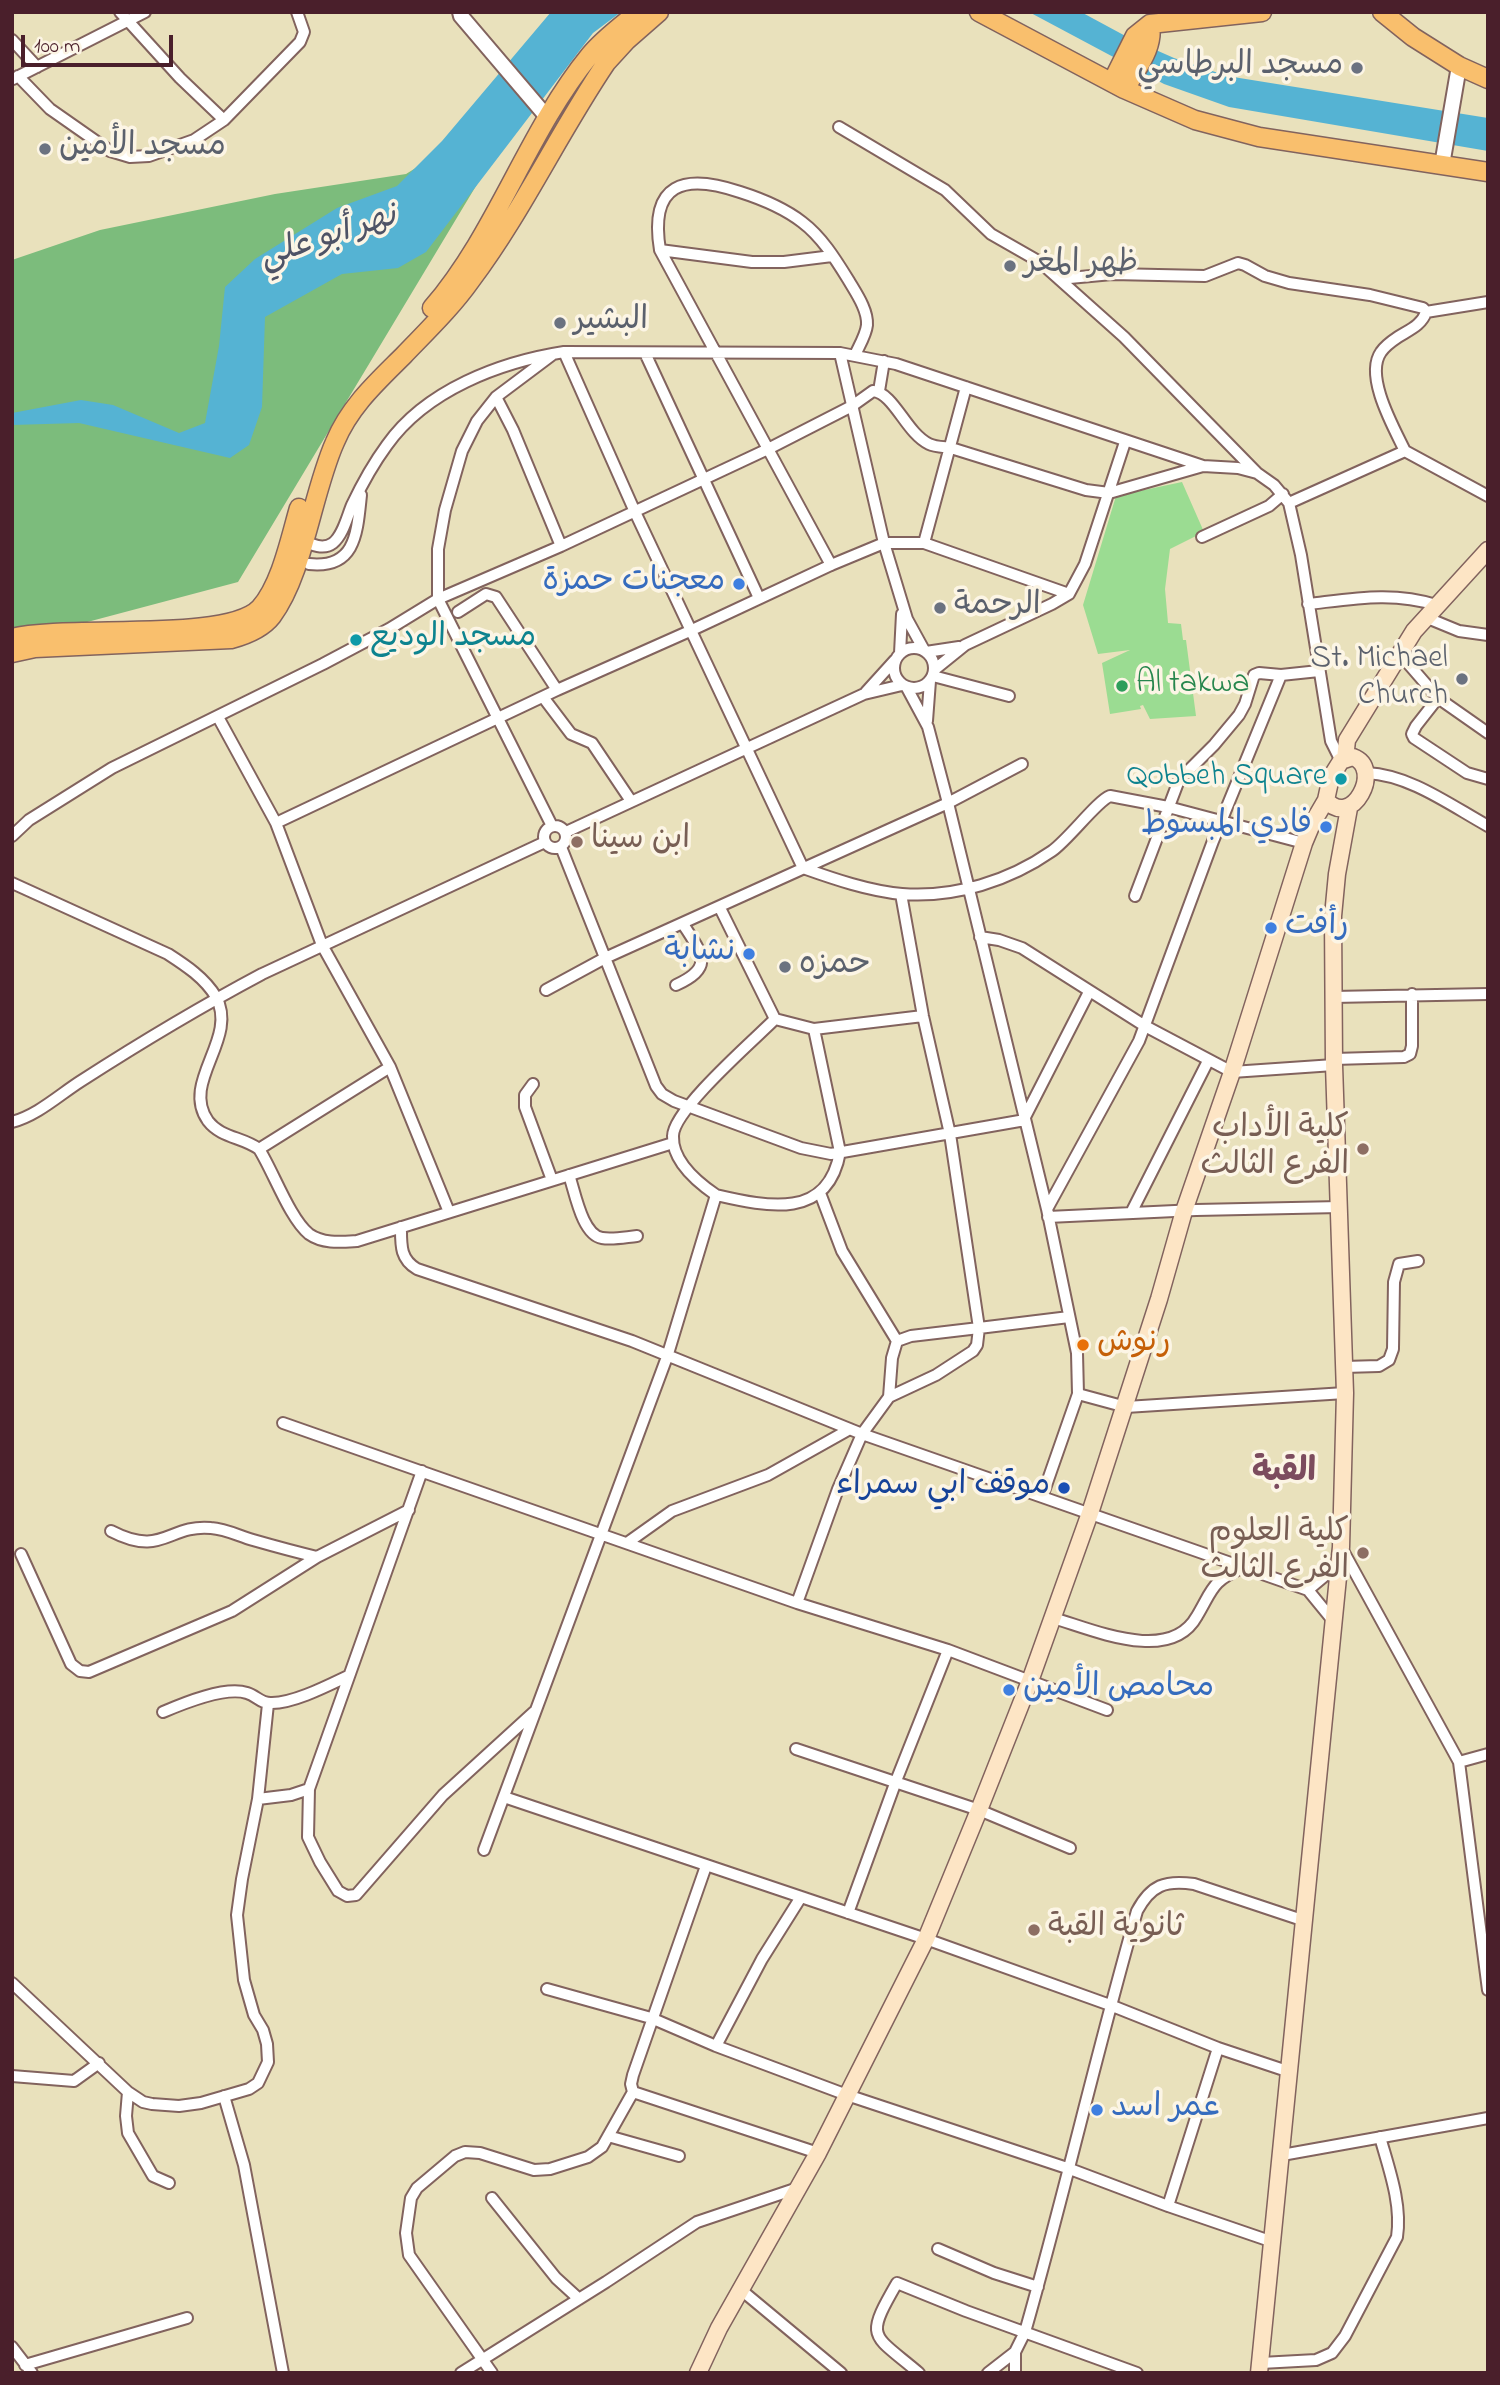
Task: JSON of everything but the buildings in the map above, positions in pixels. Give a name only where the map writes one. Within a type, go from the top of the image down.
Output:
[{"type":"main road","points":[[12,638],[59,631],[195,628],[240,621],[257,610],[265,601],[288,558],[311,468],[326,434],[348,397],[415,329],[451,287],[544,114],[592,53],[638,12]]},
{"type":"main road","points":[[12,653],[35,648],[196,641],[245,636],[271,618],[283,597],[303,540],[321,475],[335,439],[350,413],[369,388],[460,296],[492,252],[606,63],[659,12]]},
{"type":"main road","points":[[979,12],[1124,89],[1195,120],[1259,137],[1444,155],[1488,172]]},
{"type":"main road","points":[[1000,12],[1198,110],[1242,122],[1488,161]]},
{"type":"main road","points":[[1125,73],[1145,34],[1262,12]]},
{"type":"main road","points":[[1382,12],[1413,37],[1488,79]]},
{"type":"main road","points":[[492,252],[502,222],[546,141],[549,129],[544,114]]},
{"type":"main road","points":[[698,2373],[740,2289],[818,2153],[926,1939],[979,1810],[1030,1681],[1090,1513],[1126,1407],[1184,1211],[1232,1072],[1304,843],[1326,800],[1331,777],[1343,760],[1347,740],[1399,653],[1430,611],[1488,550]]},
{"type":"main road","points":[[1260,2368],[1341,1547],[1345,1393],[1334,1062],[1333,916],[1337,874],[1349,808],[1359,796],[1367,773],[1361,761],[1353,758],[1343,760]]},
{"type":"main road","points":[[1326,800],[1333,806],[1349,808]]},
{"type":"street","points":[[121,12],[173,71],[224,120]]},
{"type":"street","points":[[145,12],[15,78],[50,109],[110,151],[130,157],[149,156],[187,143],[224,120],[300,42],[304,32],[297,12]]},
{"type":"street","points":[[460,14],[544,114]]},
{"type":"street","points":[[12,40],[37,67]]},
{"type":"street","points":[[1444,155],[1459,65]]},
{"type":"street","points":[[839,128],[945,190],[991,234],[1040,262],[1124,337],[1257,473],[1274,485],[1286,499],[1301,555],[1331,741],[1343,760]]},
{"type":"street","points":[[831,565],[660,250],[657,228],[664,202],[671,191],[678,185],[702,182],[715,184],[748,194],[789,212],[815,232],[855,291],[865,313],[865,332],[855,355]]},
{"type":"street","points":[[660,250],[752,262],[784,262],[832,256]]},
{"type":"street","points":[[1059,279],[1112,274],[1205,276],[1238,263],[1265,276],[1289,283],[1370,295],[1423,308],[1426,312]]},
{"type":"street","points":[[1488,302],[1426,312],[1419,323],[1379,354],[1376,367],[1377,385],[1405,451],[1488,496]]},
{"type":"street","points":[[303,540],[322,547],[333,544],[362,485],[392,438],[407,421],[422,410],[479,376],[519,361],[559,353],[855,355],[884,361],[966,387],[1203,466],[1238,468],[1257,473]]},
{"type":"street","points":[[552,826],[438,599],[438,549],[449,497],[469,433],[496,397],[559,353]]},
{"type":"street","points":[[559,353],[803,869],[901,894],[969,890],[1019,870],[1054,850],[1107,797],[1128,798],[1168,807],[1304,843]]},
{"type":"street","points":[[646,353],[759,598]]},
{"type":"street","points":[[840,353],[884,543],[903,607],[911,629],[933,660],[928,727]]},
{"type":"street","points":[[878,391],[884,361]]},
{"type":"street","points":[[924,543],[966,387]]},
{"type":"street","points":[[12,836],[29,820],[112,768],[389,629],[438,599],[561,547],[768,449],[852,405],[868,392],[878,391],[885,395],[904,422],[930,445],[1086,490],[1109,493],[1203,466]]},
{"type":"street","points":[[496,397],[513,430],[561,547]]},
{"type":"street","points":[[566,832],[864,694],[905,687],[919,688],[965,645],[1069,594],[1085,564],[1125,442]]},
{"type":"street","points":[[1202,537],[1269,506],[1405,451]]},
{"type":"street","points":[[309,565],[325,566],[337,562],[347,553],[356,525],[362,485]]},
{"type":"street","points":[[276,823],[557,690],[884,543],[924,543],[1069,594]]},
{"type":"street","points":[[457,612],[486,594],[496,597],[522,632],[557,690]]},
{"type":"street","points":[[1308,604],[1385,596],[1407,597],[1459,631],[1488,635]]},
{"type":"street","points":[[903,607],[894,674],[905,687],[928,727],[1025,1119],[1077,1353],[1079,1394],[1042,1497]]},
{"type":"street","points":[[864,694],[907,649],[925,651],[965,645]]},
{"type":"street","points":[[1399,653],[1438,698],[1488,733]]},
{"type":"street","points":[[1135,896],[1180,780],[1214,746],[1239,715],[1254,675],[1319,671]]},
{"type":"street","points":[[1047,1213],[1145,1026],[1221,821],[1280,675]]},
{"type":"street","points":[[932,676],[1009,696]]},
{"type":"street","points":[[543,697],[571,734],[592,743],[631,802]]},
{"type":"street","points":[[1438,698],[1416,726],[1412,734],[1414,738],[1467,773],[1483,777],[1488,766]]},
{"type":"street","points":[[218,717],[276,823],[322,945],[390,1067],[449,1212]]},
{"type":"street","points":[[546,990],[605,958],[948,803],[1022,764]]},
{"type":"street","points":[[1367,773],[1387,774],[1403,780],[1488,826]]},
{"type":"street","points":[[552,826],[560,826],[566,832],[566,842],[561,846],[551,847],[545,842],[545,831],[552,826]]},
{"type":"street","points":[[12,1122],[32,1115],[81,1081],[216,998],[322,945],[545,842]]},
{"type":"street","points":[[561,846],[656,1086],[662,1094],[674,1101],[819,1153],[950,1134],[1025,1119]]},
{"type":"street","points":[[12,883],[168,954],[197,975],[216,998],[220,1017],[220,1032],[214,1055],[202,1079],[202,1108],[209,1121],[222,1133],[250,1141],[259,1149],[298,1223],[309,1234],[333,1242],[357,1241],[673,1143]]},
{"type":"street","points":[[797,1603],[838,1489],[862,1434],[889,1397],[936,1375],[968,1355],[977,1345],[978,1328],[950,1134],[923,1016],[901,894]]},
{"type":"street","points":[[720,908],[775,1019],[814,1029],[923,1016]]},
{"type":"street","points":[[676,985],[700,971],[702,961],[695,943],[682,924]]},
{"type":"street","points":[[980,937],[1022,948],[1145,1026],[1232,1072],[1404,1057],[1410,1054],[1412,1046],[1412,994]]},
{"type":"street","points":[[1025,1119],[1089,992]]},
{"type":"street","points":[[1333,998],[1488,994]]},
{"type":"street","points":[[775,1019],[688,1105],[672,1133],[673,1143],[684,1166],[716,1195],[752,1202],[790,1204],[802,1202],[829,1185],[840,1152],[814,1029]]},
{"type":"street","points":[[1132,1213],[1208,1061]]},
{"type":"street","points":[[259,1149],[390,1067]]},
{"type":"street","points":[[533,1084],[526,1095],[525,1107],[552,1180]]},
{"type":"street","points":[[569,1175],[586,1228],[604,1239],[637,1236]]},
{"type":"street","points":[[820,1193],[842,1251],[897,1341],[892,1358],[889,1397]]},
{"type":"street","points":[[484,1850],[667,1357],[716,1195]]},
{"type":"street","points":[[1047,1213],[1340,1207]]},
{"type":"street","points":[[401,1227],[402,1253],[407,1263],[417,1269],[632,1341],[862,1434],[1308,1590],[1335,1623]]},
{"type":"street","points":[[1344,1367],[1379,1366],[1389,1360],[1393,1349],[1394,1282],[1399,1264],[1418,1261]]},
{"type":"street","points":[[897,1341],[911,1336],[1069,1317]]},
{"type":"street","points":[[1079,1394],[1126,1407],[1345,1393]]},
{"type":"street","points":[[283,1423],[797,1603],[948,1650],[1107,1710]]},
{"type":"street","points":[[627,1543],[672,1511],[768,1475],[850,1429]]},
{"type":"street","points":[[422,1471],[309,1789],[308,1837],[338,1891],[347,1896],[356,1895],[443,1795],[537,1710]]},
{"type":"street","points":[[21,1554],[71,1664],[80,1671],[89,1672],[232,1611],[317,1557],[409,1510]]},
{"type":"street","points":[[111,1531],[130,1541],[142,1542],[161,1541],[175,1534],[207,1527],[317,1557]]},
{"type":"street","points":[[1341,1547],[1459,1762],[1488,1990]]},
{"type":"street","points":[[1308,1590],[1339,1564]]},
{"type":"street","points":[[1053,1618],[1133,1642],[1160,1640],[1185,1629],[1196,1618],[1214,1584],[1244,1567]]},
{"type":"street","points":[[848,1913],[948,1650]]},
{"type":"street","points":[[163,1712],[183,1703],[217,1694],[247,1693],[268,1704],[282,1703],[348,1676]]},
{"type":"street","points":[[12,1983],[128,2092],[143,2102],[170,2105],[201,2103],[249,2089],[258,2082],[268,2062],[267,2044],[254,2015],[244,1980],[237,1915],[258,1799],[268,1704]]},
{"type":"street","points":[[796,1749],[979,1810],[1070,1848]]},
{"type":"street","points":[[1459,1762],[1488,1754]]},
{"type":"street","points":[[258,1799],[291,1795],[309,1789]]},
{"type":"street","points":[[504,1797],[926,1939],[1110,2005],[1218,2048],[1290,2072]]},
{"type":"street","points":[[492,2373],[409,2255],[406,2233],[411,2199],[417,2188],[455,2156],[465,2152],[504,2160],[534,2170],[550,2169],[588,2157],[602,2147],[633,2092],[633,2075],[706,1866]]},
{"type":"street","points":[[988,2373],[1015,2352],[1025,2332],[1070,2169],[1110,2005],[1137,1911],[1144,1897],[1160,1885],[1176,1882],[1194,1884],[1305,1921]]},
{"type":"street","points":[[716,2046],[762,1959],[801,1897]]},
{"type":"street","points":[[547,1989],[652,2018],[716,2046],[847,2095],[1070,2169],[1273,2242]]},
{"type":"street","points":[[1168,2206],[1218,2048]]},
{"type":"street","points":[[12,2076],[74,2081],[100,2063]]},
{"type":"street","points":[[128,2092],[128,2133],[150,2172],[169,2183]]},
{"type":"street","points":[[633,2092],[818,2153]]},
{"type":"street","points":[[224,2096],[244,2165],[283,2373]]},
{"type":"street","points":[[1282,2155],[1488,2118]]},
{"type":"street","points":[[607,2136],[679,2156]]},
{"type":"street","points":[[1260,2368],[1316,2360],[1332,2353],[1345,2336],[1397,2237],[1398,2211],[1380,2137]]},
{"type":"street","points":[[461,2373],[697,2222],[798,2188]]},
{"type":"street","points":[[492,2198],[556,2278],[579,2299]]},
{"type":"street","points":[[938,2249],[994,2273],[1038,2287]]},
{"type":"street","points":[[919,2373],[879,2339],[875,2331],[877,2316],[897,2283],[1136,2373]]},
{"type":"street","points":[[740,2289],[841,2373]]},
{"type":"street","points":[[12,2347],[29,2369],[187,2318]]},
{"type":"street","points":[[1015,2352],[1015,2373]]},
{"type":"green space","points":[[493,120],[491,161],[238,582],[12,642],[12,260],[100,230],[275,194],[406,174]]},
{"type":"green space","points":[[1182,482],[1204,532],[1170,549],[1165,589],[1168,623],[1181,624],[1183,640],[1186,640],[1196,716],[1150,719],[1143,705],[1140,706],[1141,709],[1110,714],[1102,663],[1130,650],[1098,654],[1083,605],[1116,496]]},
{"type":"water","name":"نهر أبو علي","points":[[551,12],[621,12],[593,33],[426,252],[398,268],[342,274],[265,317],[262,407],[249,445],[230,458],[79,423],[12,425],[12,413],[81,400],[113,405],[179,433],[205,423],[219,346],[225,287],[255,259],[337,208],[397,186],[442,141]]},
{"type":"water","points":[[1029,12],[1081,12],[1174,58],[1227,76],[1488,118],[1488,151],[1229,107],[1164,84]]},
{"type":"place","name":"مسجد البرطاسي","points":[[1357,68]]},
{"type":"place","name":"مسجد الأمين","points":[[45,149]]},
{"type":"place","name":"ظهر المغر","points":[[1010,266]]},
{"type":"place","name":"البشير","points":[[560,323]]},
{"type":"place","name":"معجنات حمزة","points":[[739,584]]},
{"type":"place","name":"الرحمة","points":[[940,608]]},
{"type":"place","name":"مسجد الوديع","points":[[356,640]]},
{"type":"place","name":"St. Michael Church","points":[[1462,679]]},
{"type":"place","name":"Al takwa","points":[[1122,686]]},
{"type":"place","name":"Qobbeh Square","points":[[1341,779]]},
{"type":"place","name":"فادي المبسوط","points":[[1326,827]]},
{"type":"place","name":"ابن سينا","points":[[577,842]]},
{"type":"place","name":"رأفت","points":[[1271,928]]},
{"type":"place","name":"نشابة","points":[[749,954]]},
{"type":"place","name":"حمزه","points":[[785,967]]},
{"type":"place","name":"كلية الأداب الفرع الثالث","points":[[1363,1149]]},
{"type":"place","name":"رنوش","points":[[1083,1345]]},
{"type":"place","name":"موقف ابي سمراء","points":[[1064,1488]]},
{"type":"place","name":"كلية العلوم الفرع الثالث","points":[[1363,1553]]},
{"type":"place","name":"محامص الأمين","points":[[1009,1690]]},
{"type":"place","name":"ثانوية القبة","points":[[1034,1930]]},
{"type":"place","name":"عمر اسد","points":[[1097,2110]]},
{"type":"district","name":"القبة","points":[[1284,1475]]}]
